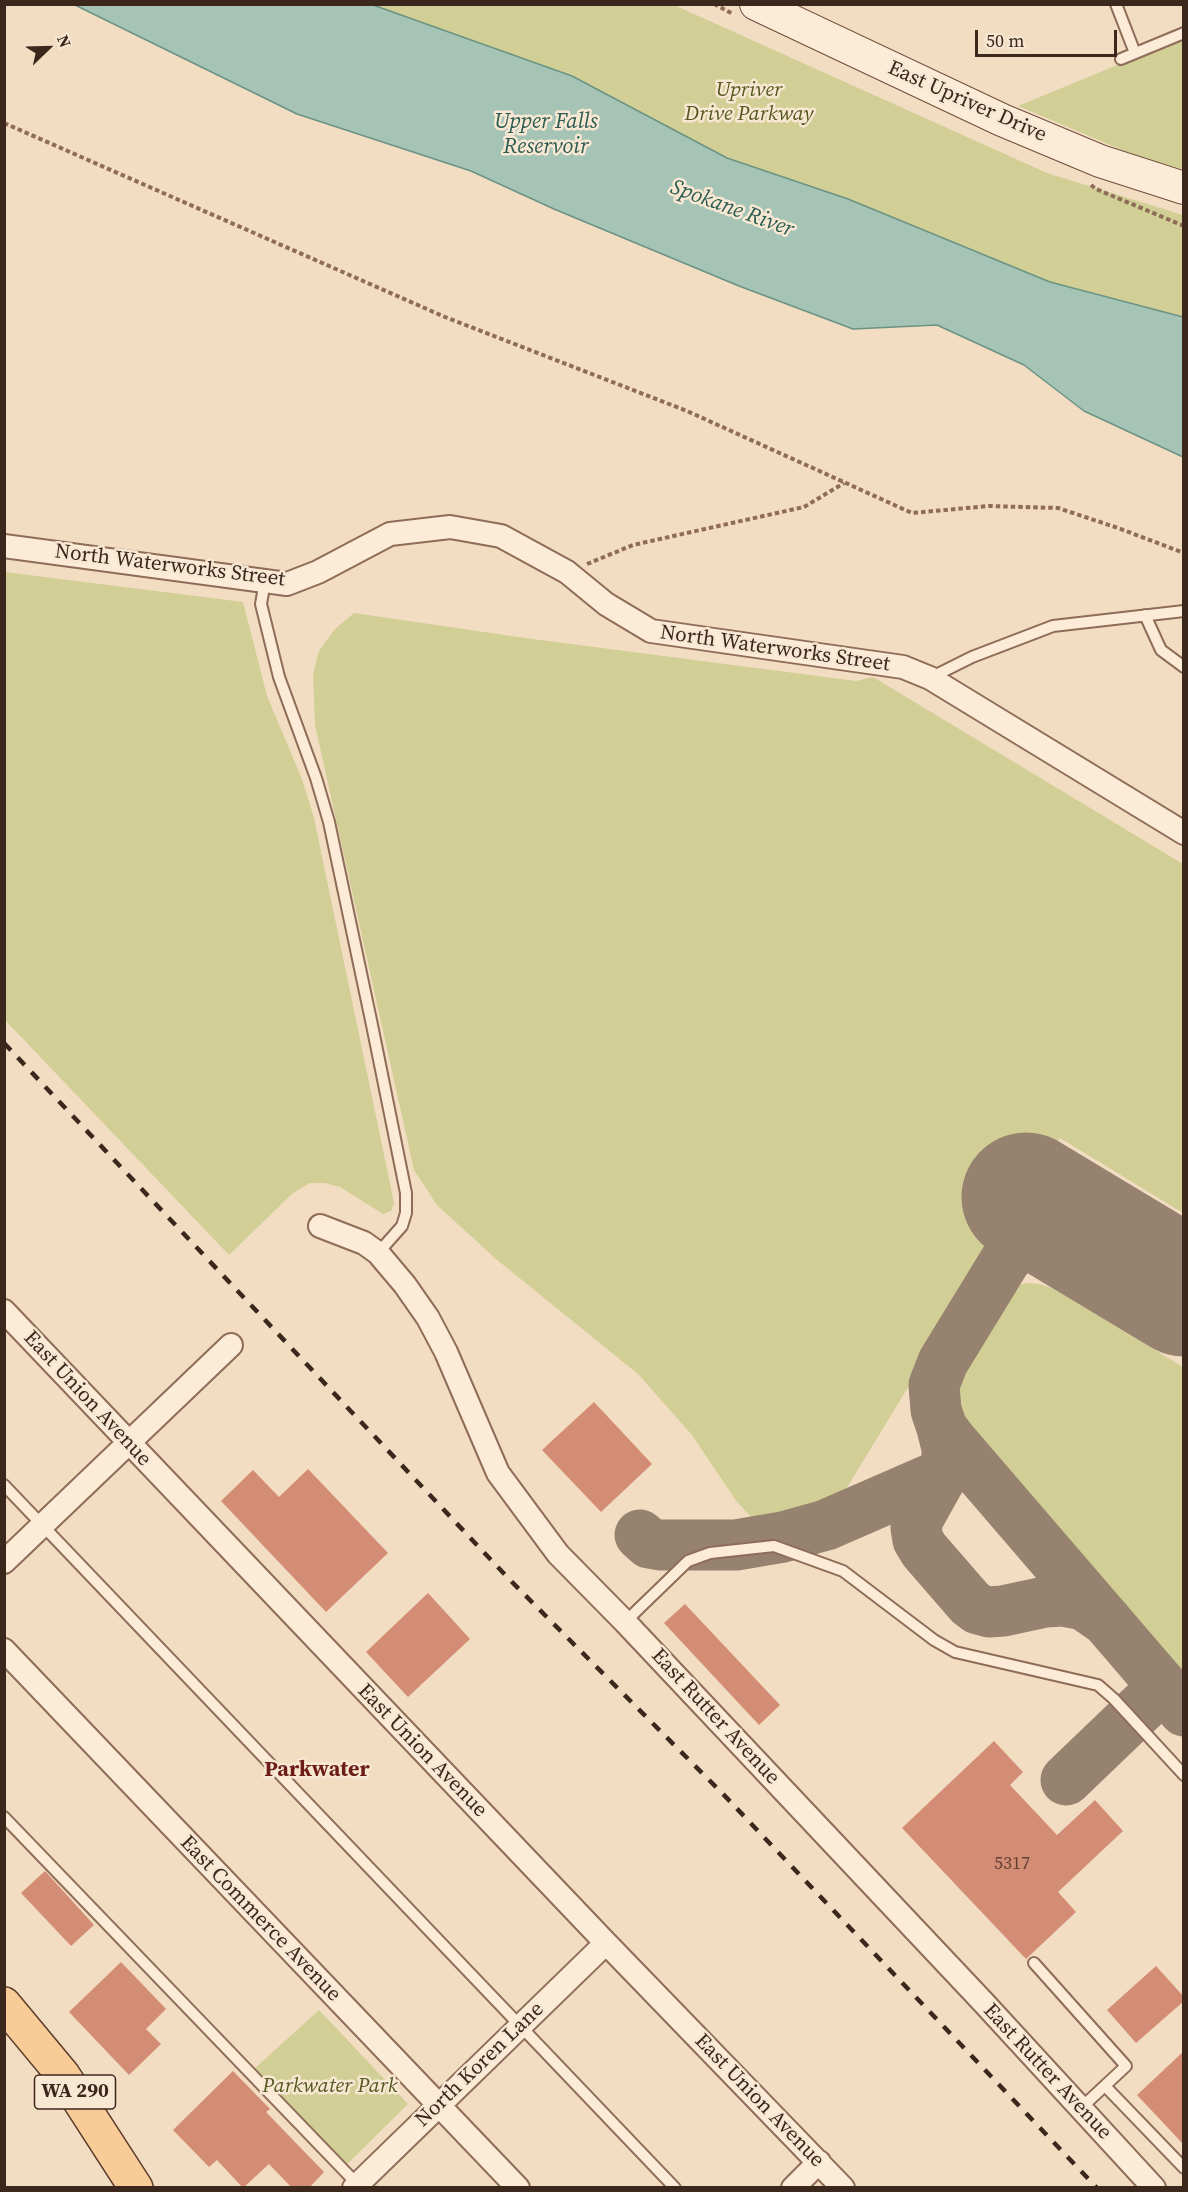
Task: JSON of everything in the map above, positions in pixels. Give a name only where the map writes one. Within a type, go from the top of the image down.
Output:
[{"type":"main road","name":"WA 290","points":[[4,2004],[63,2075],[136,2187]]},
{"type":"street","name":"East Upriver Drive","points":[[756,5],[1002,120],[1100,161],[1184,188]]},
{"type":"street","name":"North Waterworks Street","points":[[4,546],[287,584],[318,572],[390,534],[450,527],[501,536],[567,572],[606,604],[651,631],[903,668],[930,678],[1184,833]]},
{"type":"street","name":"East Rutter Avenue","points":[[320,1226],[364,1243],[378,1253],[405,1285],[428,1318],[450,1361],[498,1473],[558,1554],[625,1622],[984,2003],[1154,2187]]},
{"type":"street","name":"East Union Avenue","points":[[4,1311],[606,1943],[843,2187]]},
{"type":"street","points":[[4,1562],[231,1345]]},
{"type":"street","name":"East Commerce Avenue","points":[[4,1650],[518,2187]]},
{"type":"street","name":"North Koren Lane","points":[[357,2186],[606,1943]]},
{"type":"street","points":[[793,2187],[819,2162]]},
{"type":"lane","points":[[1116,4],[1135,53]]},
{"type":"lane","points":[[1121,59],[1184,33]]},
{"type":"lane","points":[[265,580],[261,604],[279,676],[316,778],[329,822],[406,1194],[406,1213],[402,1226],[378,1253]]},
{"type":"lane","points":[[930,678],[972,657],[1053,626],[1184,611]]},
{"type":"lane","points":[[1145,615],[1161,650],[1184,667]]},
{"type":"lane","points":[[4,1485],[675,2187]]},
{"type":"lane","points":[[625,1622],[688,1561],[710,1552],[774,1546],[843,1571],[934,1640],[956,1652],[1098,1685],[1184,1775]]},
{"type":"lane","points":[[4,1817],[357,2186]]},
{"type":"lane","points":[[1034,1963],[1126,2066],[1081,2109]]},
{"type":"lane","points":[[1105,2086],[1184,2169]]},
{"type":"path","points":[[4,123],[445,317],[687,411],[912,513],[989,506],[1058,508],[1184,554]]},
{"type":"path","points":[[567,572],[633,545],[804,507],[845,483]]},
{"type":"green space","name":"Upriver Drive Parkway","points":[[373,5],[674,5],[1047,173],[1183,215],[1183,317],[1050,282],[848,199],[727,158],[572,76]]},
{"type":"green space","points":[[1183,38],[1183,169],[1141,158],[1018,106]]},
{"type":"green space","points":[[5,572],[243,602],[267,696],[302,779],[314,818],[394,1203],[391,1211],[383,1214],[340,1187],[325,1183],[310,1183],[293,1193],[229,1255],[5,1020]]},
{"type":"green space","points":[[354,613],[525,638],[856,681],[873,677],[1183,864],[1183,1213],[1060,1138],[840,1499],[804,1516],[760,1526],[737,1502],[692,1435],[638,1374],[496,1259],[437,1205],[414,1170],[315,725],[313,674],[319,651],[335,629]]},
{"type":"green space","points":[[1027,1283],[1040,1284],[1054,1289],[1183,1367],[1183,1688],[948,1411],[945,1398],[948,1384],[1003,1293]]},
{"type":"green space","name":"Parkwater Park","points":[[319,2010],[408,2104],[345,2166],[253,2070]]},
{"type":"water","name":"Upper Falls Reservoir","points":[[75,5],[373,5],[572,76],[727,158],[848,199],[1050,282],[1183,317],[1183,457],[1084,411],[1024,365],[937,325],[853,329],[739,286],[554,209],[471,171],[297,114]]},
{"type":"building","points":[[594,1402],[652,1464],[601,1512],[542,1450]]},
{"type":"building","points":[[308,1469],[388,1553],[326,1612],[221,1501],[253,1470],[279,1497]]},
{"type":"building","points":[[428,1593],[470,1639],[408,1697],[366,1652]]},
{"type":"building","points":[[685,1604],[780,1705],[759,1725],[664,1623]]},
{"type":"building","points":[[994,1741],[1023,1772],[1010,1785],[1057,1835],[1095,1800],[1123,1831],[1058,1892],[1076,1912],[1026,1959],[902,1828]]},
{"type":"building","points":[[45,1871],[94,1925],[71,1946],[21,1893]]},
{"type":"building","points":[[121,1962],[166,2009],[146,2029],[161,2044],[129,2075],[69,2012]]},
{"type":"building","points":[[1156,1966],[1184,1997],[1184,2001],[1136,2043],[1107,2010]]},
{"type":"building","points":[[1184,2051],[1184,2145],[1137,2095]]},
{"type":"building","points":[[233,2071],[270,2109],[266,2112],[324,2172],[309,2188],[292,2188],[269,2164],[243,2188],[217,2160],[209,2167],[173,2130]]},
{"type":"taxiway","points":[[1087,1233],[1069,1232],[1036,1239],[1017,1248],[1006,1259],[943,1362],[934,1385],[936,1410],[942,1428],[951,1440],[1184,1711]]},
{"type":"taxiway","points":[[942,1428],[947,1448],[947,1461],[943,1474],[919,1517],[916,1528],[918,1540],[924,1550],[970,1603],[978,1609],[989,1612],[1003,1611],[1045,1602],[1062,1601],[1084,1605],[1107,1621]]},
{"type":"taxiway","points":[[640,1535],[649,1543],[660,1545],[736,1545],[783,1537],[826,1525],[943,1474]]},
{"type":"taxiway","points":[[1066,1780],[1163,1687]]},
{"type":"runway","points":[[1026,1197],[1184,1292]]},
{"type":"railway","points":[[4,1043],[509,1579],[723,1794],[1097,2188]]},
{"type":"district","name":"Parkwater","points":[[317,1770]]},
{"type":"water label","name":"Spokane River","points":[[732,209]]}]
